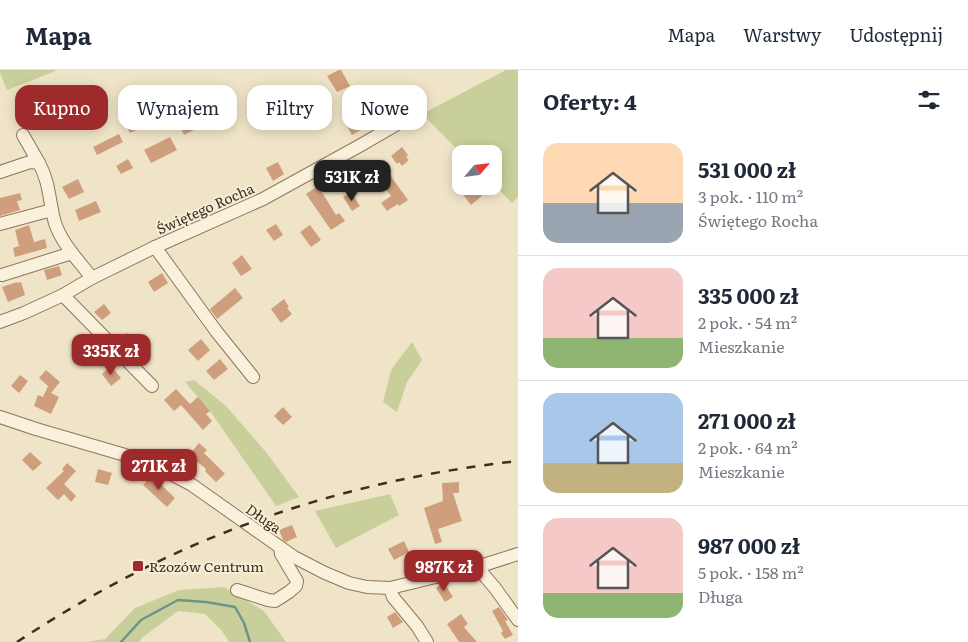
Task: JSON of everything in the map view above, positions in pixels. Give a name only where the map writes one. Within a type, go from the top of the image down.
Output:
[{"type":"street","name":"Świętego Rocha","points":[[0,322],[63,295],[92,278],[155,247],[263,198],[387,130]]},
{"type":"street","points":[[23,135],[43,171],[48,185],[56,226],[72,253],[92,278]]},
{"type":"street","points":[[0,172],[30,162],[39,163]]},
{"type":"street","points":[[0,224],[52,210]]},
{"type":"street","points":[[155,247],[216,331],[253,377]]},
{"type":"street","points":[[2,275],[72,253]]},
{"type":"street","points":[[63,295],[152,386]]},
{"type":"street","name":"Długa","points":[[0,417],[158,467],[192,485],[294,557],[349,583],[367,587],[390,588],[477,567],[518,554]]},
{"type":"street","points":[[237,590],[276,601],[296,586],[297,581],[281,554],[280,547]]},
{"type":"street","points":[[477,567],[518,620]]},
{"type":"street","points":[[390,588],[394,597],[427,642]]},
{"type":"green space","points":[[0,70],[58,70],[20,85],[15,85],[15,87],[7,90]]},
{"type":"green space","points":[[506,70],[518,70],[518,197],[512,203],[502,193],[502,145],[453,145],[427,119],[427,111]]},
{"type":"green space","points":[[412,342],[422,360],[407,382],[397,412],[383,402],[391,370]]},
{"type":"green space","points":[[194,380],[226,406],[266,452],[299,497],[276,506],[210,411],[185,382]]},
{"type":"green space","points":[[390,494],[399,515],[336,548],[315,511]]},
{"type":"green space","points":[[224,587],[264,611],[286,642],[229,642],[222,631],[205,614],[178,611],[139,642],[87,642],[105,639],[135,608],[179,590]]},
{"type":"building","points":[[341,70],[349,85],[342,85],[342,90],[337,92],[327,76]]},
{"type":"building","points":[[182,130],[194,130],[184,135]]},
{"type":"building","points":[[349,130],[361,130],[352,135]]},
{"type":"building","points":[[119,134],[123,142],[97,155],[93,147]]},
{"type":"building","points":[[170,137],[177,150],[151,163],[144,150]]},
{"type":"building","points":[[402,147],[409,160],[402,166],[399,162],[397,164],[391,156]]},
{"type":"building","points":[[128,159],[133,168],[121,174],[116,166]]},
{"type":"building","points":[[278,162],[284,174],[273,181],[266,168]]},
{"type":"building","points":[[363,168],[370,178],[357,186],[350,176]]},
{"type":"building","points":[[390,175],[408,200],[387,211],[381,203],[391,196],[380,182]]},
{"type":"building","points":[[78,179],[84,192],[69,199],[62,187]]},
{"type":"building","points":[[318,186],[336,215],[339,213],[345,221],[331,230],[306,194]]},
{"type":"building","points":[[351,192],[360,206],[352,211],[343,197]]},
{"type":"building","points":[[20,193],[22,200],[17,201],[20,210],[0,216],[0,198]]},
{"type":"building","points":[[463,195],[481,195],[482,196],[471,205]]},
{"type":"building","points":[[96,201],[101,212],[79,221],[75,210]]},
{"type":"building","points":[[276,224],[283,235],[274,241],[266,230]]},
{"type":"building","points":[[29,225],[34,242],[45,239],[47,248],[15,257],[13,248],[19,246],[15,230]]},
{"type":"building","points":[[310,225],[321,240],[311,247],[300,232]]},
{"type":"building","points":[[242,255],[252,269],[241,276],[232,263]]},
{"type":"building","points":[[59,266],[62,275],[47,280],[44,270]]},
{"type":"building","points":[[162,273],[168,283],[154,292],[148,282]]},
{"type":"building","points":[[21,282],[25,295],[8,302],[2,287]]},
{"type":"building","points":[[235,288],[243,298],[217,319],[210,309]]},
{"type":"building","points":[[284,299],[289,307],[287,308],[292,314],[281,323],[271,309]]},
{"type":"building","points":[[104,304],[111,313],[102,320],[94,312]]},
{"type":"building","points":[[127,333],[136,344],[129,350],[119,339]]},
{"type":"building","points":[[201,339],[210,350],[198,361],[188,350]]},
{"type":"building","points":[[220,359],[228,369],[214,380],[206,371]]},
{"type":"building","points":[[111,366],[121,378],[111,386],[102,374]]},
{"type":"building","points":[[46,370],[60,382],[51,393],[59,397],[51,414],[34,406],[38,395],[43,397],[48,386],[39,378]]},
{"type":"building","points":[[20,375],[28,381],[19,393],[11,386]]},
{"type":"building","points":[[176,389],[190,404],[198,397],[210,411],[206,414],[212,421],[203,430],[181,405],[174,411],[164,400]]},
{"type":"building","points":[[283,407],[292,417],[283,425],[274,416]]},
{"type":"building","points":[[199,443],[207,450],[204,453],[225,474],[216,482],[205,471],[206,469],[189,455]]},
{"type":"building","points":[[30,452],[42,463],[33,471],[22,460]]},
{"type":"building","points":[[67,463],[76,471],[64,484],[76,496],[71,502],[64,494],[58,500],[46,488],[64,471],[62,469]]},
{"type":"building","points":[[98,469],[112,473],[108,485],[95,482]]},
{"type":"building","points":[[152,476],[175,498],[167,507],[143,485]]},
{"type":"building","points":[[459,482],[459,493],[453,493],[462,521],[438,529],[442,542],[435,544],[424,508],[443,501],[442,483]]},
{"type":"building","points":[[292,525],[297,537],[286,542],[283,540],[279,530]]},
{"type":"building","points":[[404,541],[409,552],[394,560],[388,549]]},
{"type":"building","points":[[444,583],[453,597],[445,602],[436,588]]},
{"type":"building","points":[[499,607],[508,620],[505,621],[513,635],[505,639],[501,633],[503,631],[492,611]]},
{"type":"building","points":[[395,612],[403,622],[393,628],[387,617]]},
{"type":"building","points":[[461,614],[468,624],[464,627],[477,642],[459,642],[447,624]]},
{"type":"waterway","points":[[121,642],[141,620],[178,600],[235,607],[244,623],[250,642]]},
{"type":"railway","points":[[17,642],[66,611],[142,569],[194,545],[257,520],[367,487],[442,472],[518,461]]},
{"type":"place","name":"Rzozów Centrum","points":[[138,566]]}]
